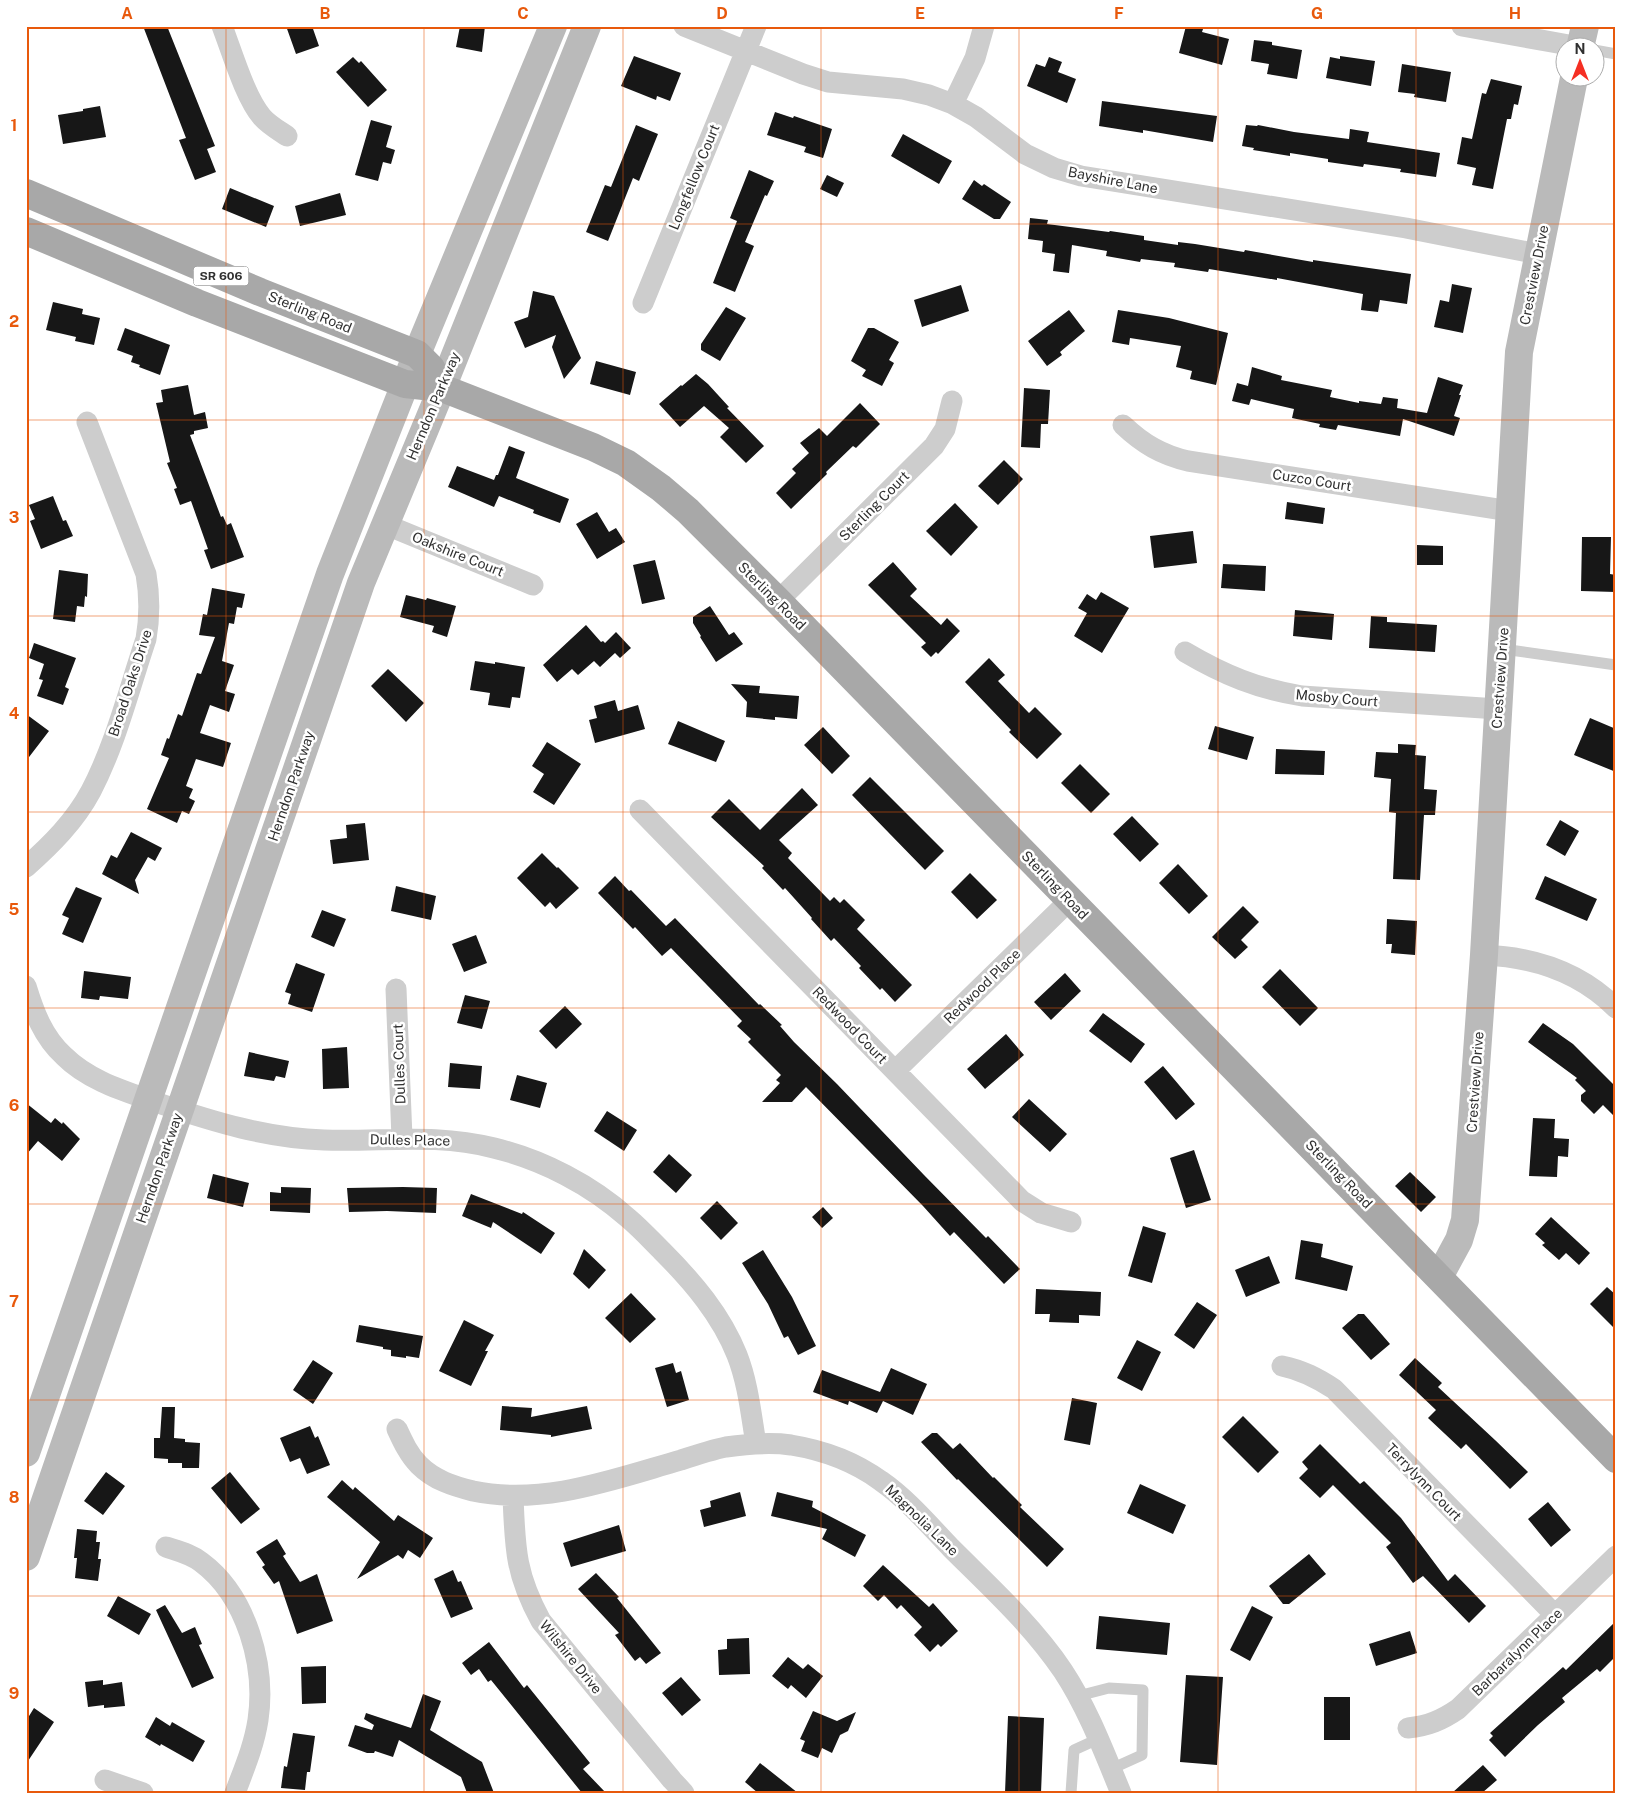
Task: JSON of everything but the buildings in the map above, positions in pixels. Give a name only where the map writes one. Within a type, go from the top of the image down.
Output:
[{"type":"main road","points":[[26,1453],[327,583],[417,354],[553,26]]},
{"type":"main road","name":"Herndon Parkway","points":[[26,1557],[360,583],[442,388],[587,26]]},
{"type":"main road","name":"Crestview Drive","points":[[1439,1277],[1459,1240],[1465,1220],[1484,955],[1519,352],[1572,88]]},
{"type":"main road","name":"Sterling Road","points":[[26,193],[260,292],[417,354],[431,368],[442,388]]},
{"type":"main road","name":"Sterling Road","points":[[26,231],[197,303],[405,384],[442,388],[593,447],[626,463],[661,488],[688,511],[778,601],[1616,1458]]},
{"type":"street","points":[[222,26],[252,102],[262,117],[275,129],[287,136]]},
{"type":"street","name":"Bayshire Lane","points":[[684,26],[746,52],[828,82],[903,89],[929,95],[953,104],[976,117],[1025,154],[1054,168],[1081,176],[1406,228],[1538,254]]},
{"type":"street","name":"Longfellow Court","points":[[643,303],[756,26]]},
{"type":"street","points":[[953,104],[975,58],[984,26]]},
{"type":"street","points":[[1462,26],[1554,42]]},
{"type":"street","name":"Sterling Court","points":[[778,601],[934,446],[945,429],[952,401]]},
{"type":"street","name":"Broad Oaks Drive","points":[[26,867],[46,850],[71,822],[90,792],[105,762],[146,639],[150,620],[150,596],[146,574],[87,422]]},
{"type":"street","name":"Cuzco Court","points":[[1123,425],[1154,450],[1188,461],[1510,511]]},
{"type":"street","name":"Oakshire Court","points":[[384,524],[533,585]]},
{"type":"street","name":"Mosby Court","points":[[1185,652],[1212,668],[1243,682],[1274,691],[1302,696],[1498,709]]},
{"type":"street","name":"Redwood Court","points":[[640,810],[1022,1202],[1042,1213],[1070,1222]]},
{"type":"street","name":"Redwood Place","points":[[895,1071],[1070,900]]},
{"type":"street","points":[[1484,955],[1532,960],[1560,970],[1584,983],[1607,999],[1616,1008]]},
{"type":"street","name":"Dulles Place","points":[[26,986],[36,1015],[47,1036],[63,1056],[83,1072],[148,1100],[250,1131],[290,1138],[326,1140],[402,1138],[458,1141],[495,1148],[530,1159],[566,1175],[590,1189],[628,1218],[679,1268],[697,1289],[724,1328],[737,1355],[746,1384],[756,1444]]},
{"type":"street","name":"Dulles Court","points":[[396,989],[402,1138]]},
{"type":"street","name":"Terrylynn Court","points":[[1282,1366],[1294,1368],[1315,1377],[1334,1390],[1555,1615]]},
{"type":"street","name":"Magnolia Lane","points":[[398,1430],[410,1454],[419,1465],[435,1477],[454,1486],[482,1493],[513,1496],[548,1494],[587,1486],[724,1448],[756,1444],[790,1445],[821,1452],[852,1464],[881,1481],[906,1503],[1035,1634],[1063,1671],[1078,1696],[1121,1793]]},
{"type":"street","name":"Wilshire Drive","points":[[513,1496],[515,1547],[520,1575],[529,1600],[541,1620],[684,1793]]},
{"type":"street","points":[[166,1547],[200,1561],[216,1575],[236,1603],[254,1644],[260,1698],[258,1720],[251,1751],[235,1793]]},
{"type":"street","name":"Barbaralynn Place","points":[[1408,1728],[1426,1726],[1442,1720],[1458,1709],[1616,1556]]},
{"type":"street","points":[[105,1780],[143,1793]]},
{"type":"lane","points":[[1502,649],[1616,665]]},
{"type":"lane","points":[[1078,1696],[1109,1688],[1143,1690],[1142,1755],[1111,1769]]},
{"type":"lane","points":[[1071,1793],[1074,1750],[1098,1739]]}]
